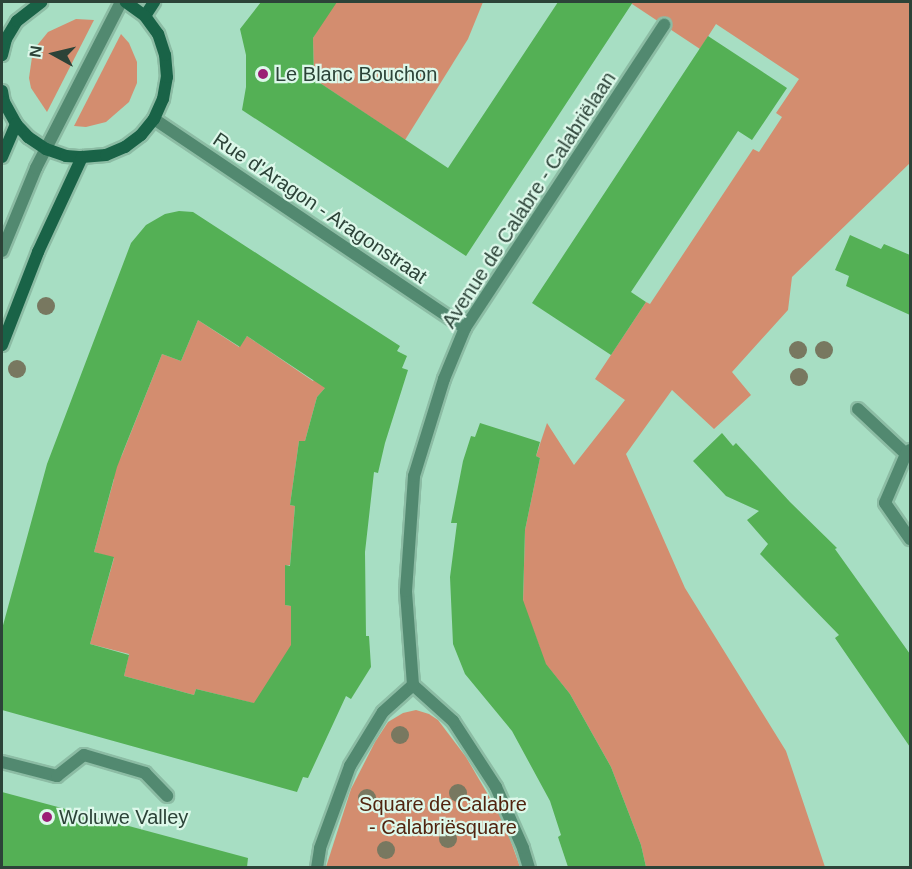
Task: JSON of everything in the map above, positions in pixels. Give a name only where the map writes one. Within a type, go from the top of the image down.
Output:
[{"type":"main road","points":[[2,55],[6,39],[17,21],[41,2]]},
{"type":"main road","points":[[2,91],[4,102],[16,124],[28,137],[45,149],[66,156],[82,157],[106,155],[125,147],[141,135],[154,119],[164,99],[167,77],[165,55],[158,34],[145,16],[126,2]]},
{"type":"main road","points":[[145,16],[154,2]]},
{"type":"main road","points":[[2,157],[16,124]]},
{"type":"main road","points":[[2,345],[38,252],[82,157]]},
{"type":"street","points":[[2,251],[45,149],[121,2]]},
{"type":"street","name":"Avenue de Calabre - Calabriëlaan","points":[[413,685],[406,591],[414,476],[444,379],[465,328],[664,25]]},
{"type":"street","name":"Rue d'Aragon - Aragonstraat","points":[[154,119],[465,328]]},
{"type":"street","points":[[858,409],[908,452],[885,503],[910,539]]},
{"type":"street","points":[[317,867],[320,848],[350,766],[383,712],[413,685],[453,720],[496,787],[529,867]]},
{"type":"street","points":[[2,762],[57,776],[84,755],[145,773],[167,796]]},
{"type":"green space","points":[[334,2],[483,2],[468,39],[405,140],[314,79],[313,38]]},
{"type":"green space","points":[[629,2],[910,2],[910,163],[792,277],[788,310],[732,372],[751,395],[714,429],[672,390],[626,454],[685,588],[786,751],[825,867],[646,867],[641,845],[611,767],[570,694],[535,651],[540,648],[523,603],[525,530],[540,458],[536,456],[547,423],[574,465],[625,400],[595,379],[646,302],[650,304],[753,149],[759,152],[782,117],[776,113],[799,79],[716,24],[700,49]]},
{"type":"green space","points":[[76,19],[94,20],[47,112],[31,88],[29,78],[32,57],[35,48],[48,32]]},
{"type":"green space","points":[[121,34],[129,43],[137,62],[137,83],[129,102],[106,122],[86,127],[74,126]]},
{"type":"green space","points":[[198,320],[239,347],[247,336],[313,381],[316,377],[326,387],[317,397],[305,441],[299,441],[290,505],[295,506],[290,565],[285,566],[285,605],[291,606],[292,647],[257,704],[196,689],[194,695],[124,676],[129,654],[90,644],[114,558],[94,552],[114,479],[110,477],[122,455],[162,354],[181,361]]},
{"type":"green space","name":"Square de Calabre - Calabriësquare","points":[[416,710],[438,720],[466,757],[504,822],[520,867],[326,867],[351,789],[375,742],[388,722],[403,713]]},
{"type":"building","points":[[261,2],[337,2],[313,38],[314,79],[448,168],[558,2],[633,2],[466,256],[242,110],[246,87],[246,55],[240,29]]},
{"type":"building","points":[[708,36],[787,88],[752,140],[738,131],[631,292],[646,302],[611,355],[532,303]]},
{"type":"building","points":[[179,211],[193,212],[400,346],[397,351],[407,356],[402,368],[408,370],[378,473],[374,472],[365,552],[366,636],[369,636],[371,667],[351,699],[346,696],[308,778],[303,777],[297,792],[2,710],[2,629],[47,464],[131,243],[146,225],[165,214]],"holes":[[[198,320],[240,347],[247,336],[325,388],[317,397],[305,441],[299,441],[290,505],[295,506],[290,566],[285,565],[285,605],[291,606],[291,645],[254,703],[196,689],[194,695],[124,676],[129,655],[90,644],[114,557],[94,552],[117,467],[162,354],[181,361]]]},
{"type":"building","points":[[850,235],[881,249],[884,244],[910,255],[910,315],[846,286],[849,276],[835,270]]},
{"type":"building","points":[[480,423],[540,442],[536,456],[540,458],[525,530],[523,600],[546,664],[570,694],[611,767],[641,845],[646,867],[568,867],[550,801],[512,731],[465,674],[453,644],[450,577],[457,523],[451,523],[463,461],[471,436],[475,437]]},
{"type":"building","points":[[722,433],[733,446],[736,443],[790,502],[837,548],[835,549],[910,654],[910,747],[835,638],[839,635],[760,554],[768,544],[747,520],[759,511],[726,496],[693,461]]},
{"type":"building","name":"Woluwe Valley","points":[[2,792],[248,858],[247,867],[2,867]]},
{"type":"place","name":"Le Blanc Bouchon","points":[[263,74]]},
{"type":"place","name":"Woluwe Valley","points":[[47,817]]}]
